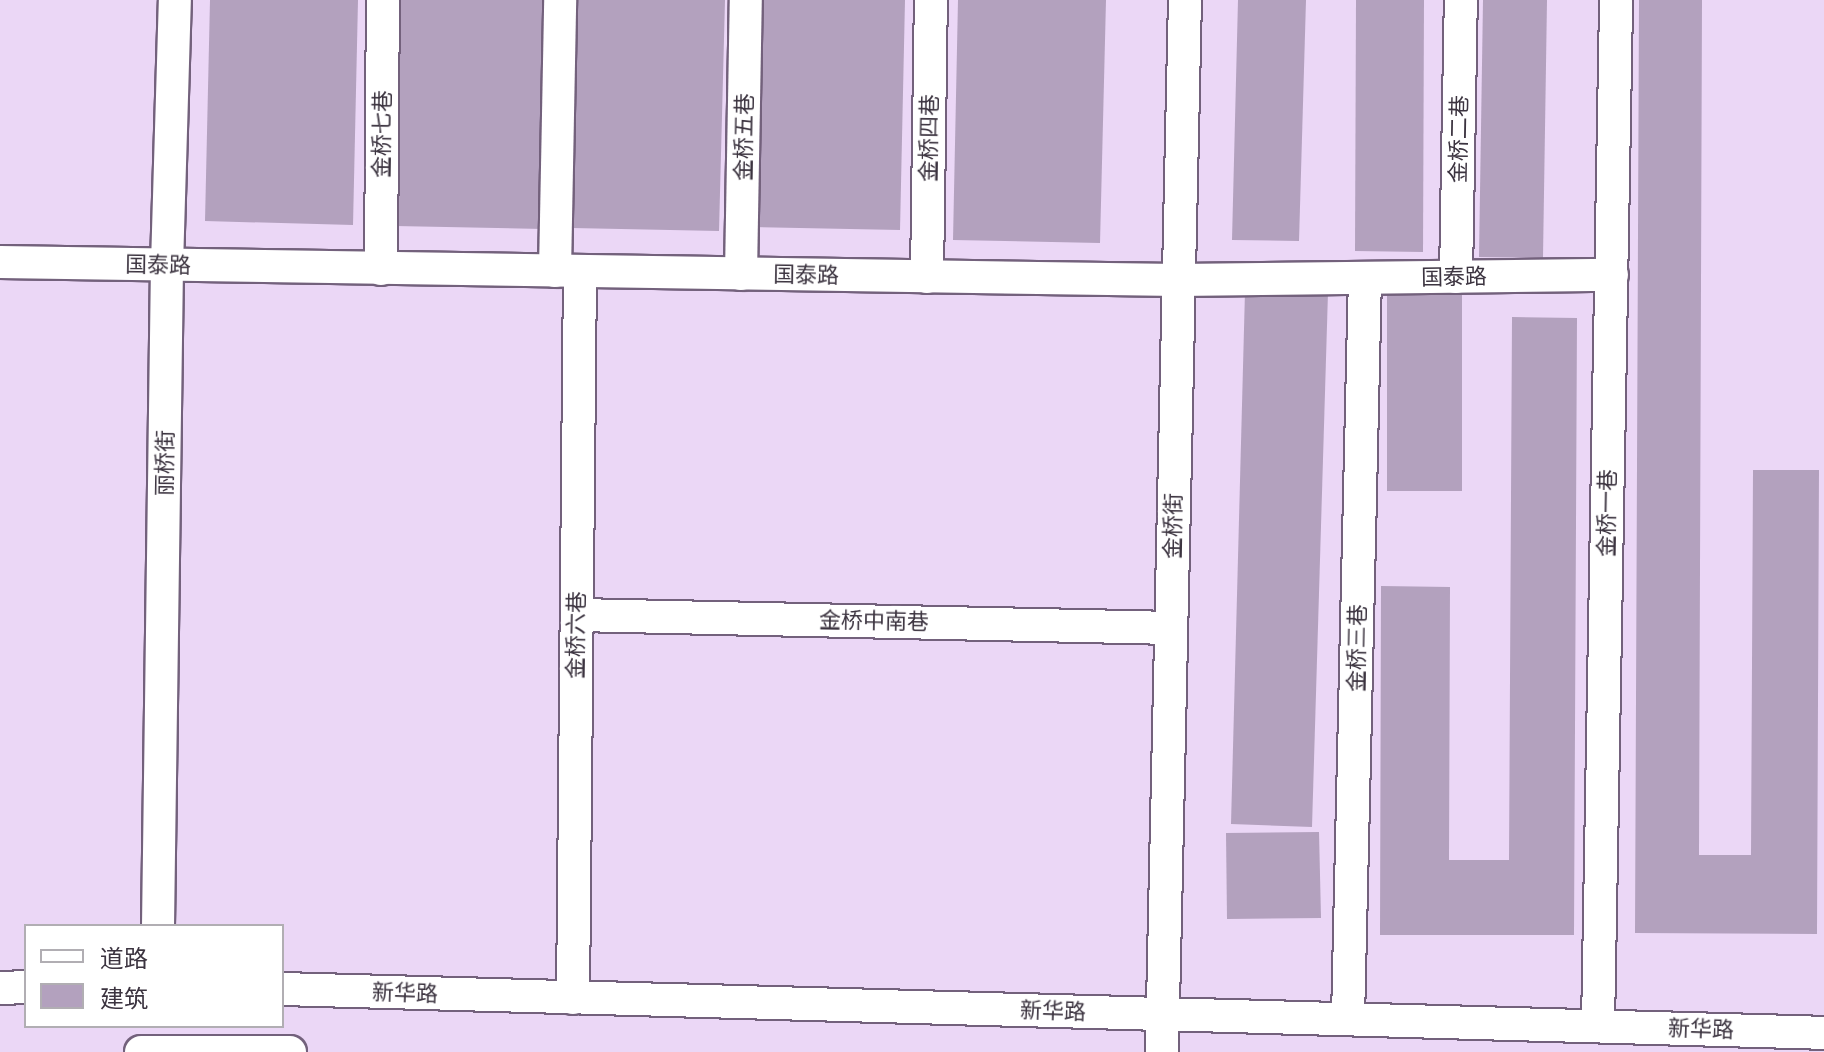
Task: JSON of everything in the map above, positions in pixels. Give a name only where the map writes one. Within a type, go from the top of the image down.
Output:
[{"type":"street","name":"丽桥街","points":[[158,924],[167,265],[175,0]]},
{"type":"street","name":"金桥七巷","points":[[381,269],[383,0]]},
{"type":"street","name":"金桥六巷","points":[[560,0],[577,615],[573,998]]},
{"type":"street","name":"金桥五巷","points":[[741,274],[746,0]]},
{"type":"street","name":"金桥四巷","points":[[927,277],[931,0]]},
{"type":"street","name":"金桥街","points":[[1162,1052],[1185,0]]},
{"type":"street","name":"金桥二巷","points":[[1456,277],[1461,0]]},
{"type":"street","name":"金桥一巷","points":[[1598,1026],[1616,0]]},
{"type":"street","name":"国泰路","points":[[0,262],[1178,280],[1612,275]]},
{"type":"street","name":"金桥三巷","points":[[1348,1019],[1365,278]]},
{"type":"street","name":"金桥中南巷","points":[[577,615],[1171,628]]},
{"type":"street","points":[[0,988],[24,987]]},
{"type":"street","name":"新华路","points":[[284,989],[1824,1033]]},
{"type":"street","points":[[156,1052],[157,1028]]},
{"type":"street","points":[[141,1052],[290,1052]]},
{"type":"building","points":[[210,0],[358,0],[353,225],[205,221]]},
{"type":"building","points":[[401,0],[549,0],[543,229],[395,226]]},
{"type":"building","points":[[577,0],[725,0],[719,231],[572,228]]},
{"type":"building","points":[[757,0],[905,0],[900,230],[752,227]]},
{"type":"building","points":[[958,0],[1106,0],[1100,243],[953,240]]},
{"type":"building","points":[[1238,0],[1306,0],[1299,241],[1232,240]]},
{"type":"building","points":[[1356,0],[1424,0],[1423,252],[1355,251]]},
{"type":"building","points":[[1483,0],[1547,0],[1543,258],[1479,257]]},
{"type":"building","points":[[1639,0],[1702,0],[1699,855],[1751,855],[1753,470],[1819,470],[1817,934],[1635,933]]},
{"type":"building","points":[[1245,291],[1328,292],[1312,827],[1231,824]]},
{"type":"building","points":[[1387,291],[1462,292],[1462,491],[1387,491]]},
{"type":"building","points":[[1512,317],[1577,318],[1574,935],[1380,935],[1381,586],[1450,587],[1449,860],[1509,860]]},
{"type":"building","points":[[1319,832],[1321,918],[1227,919],[1226,833]]}]
